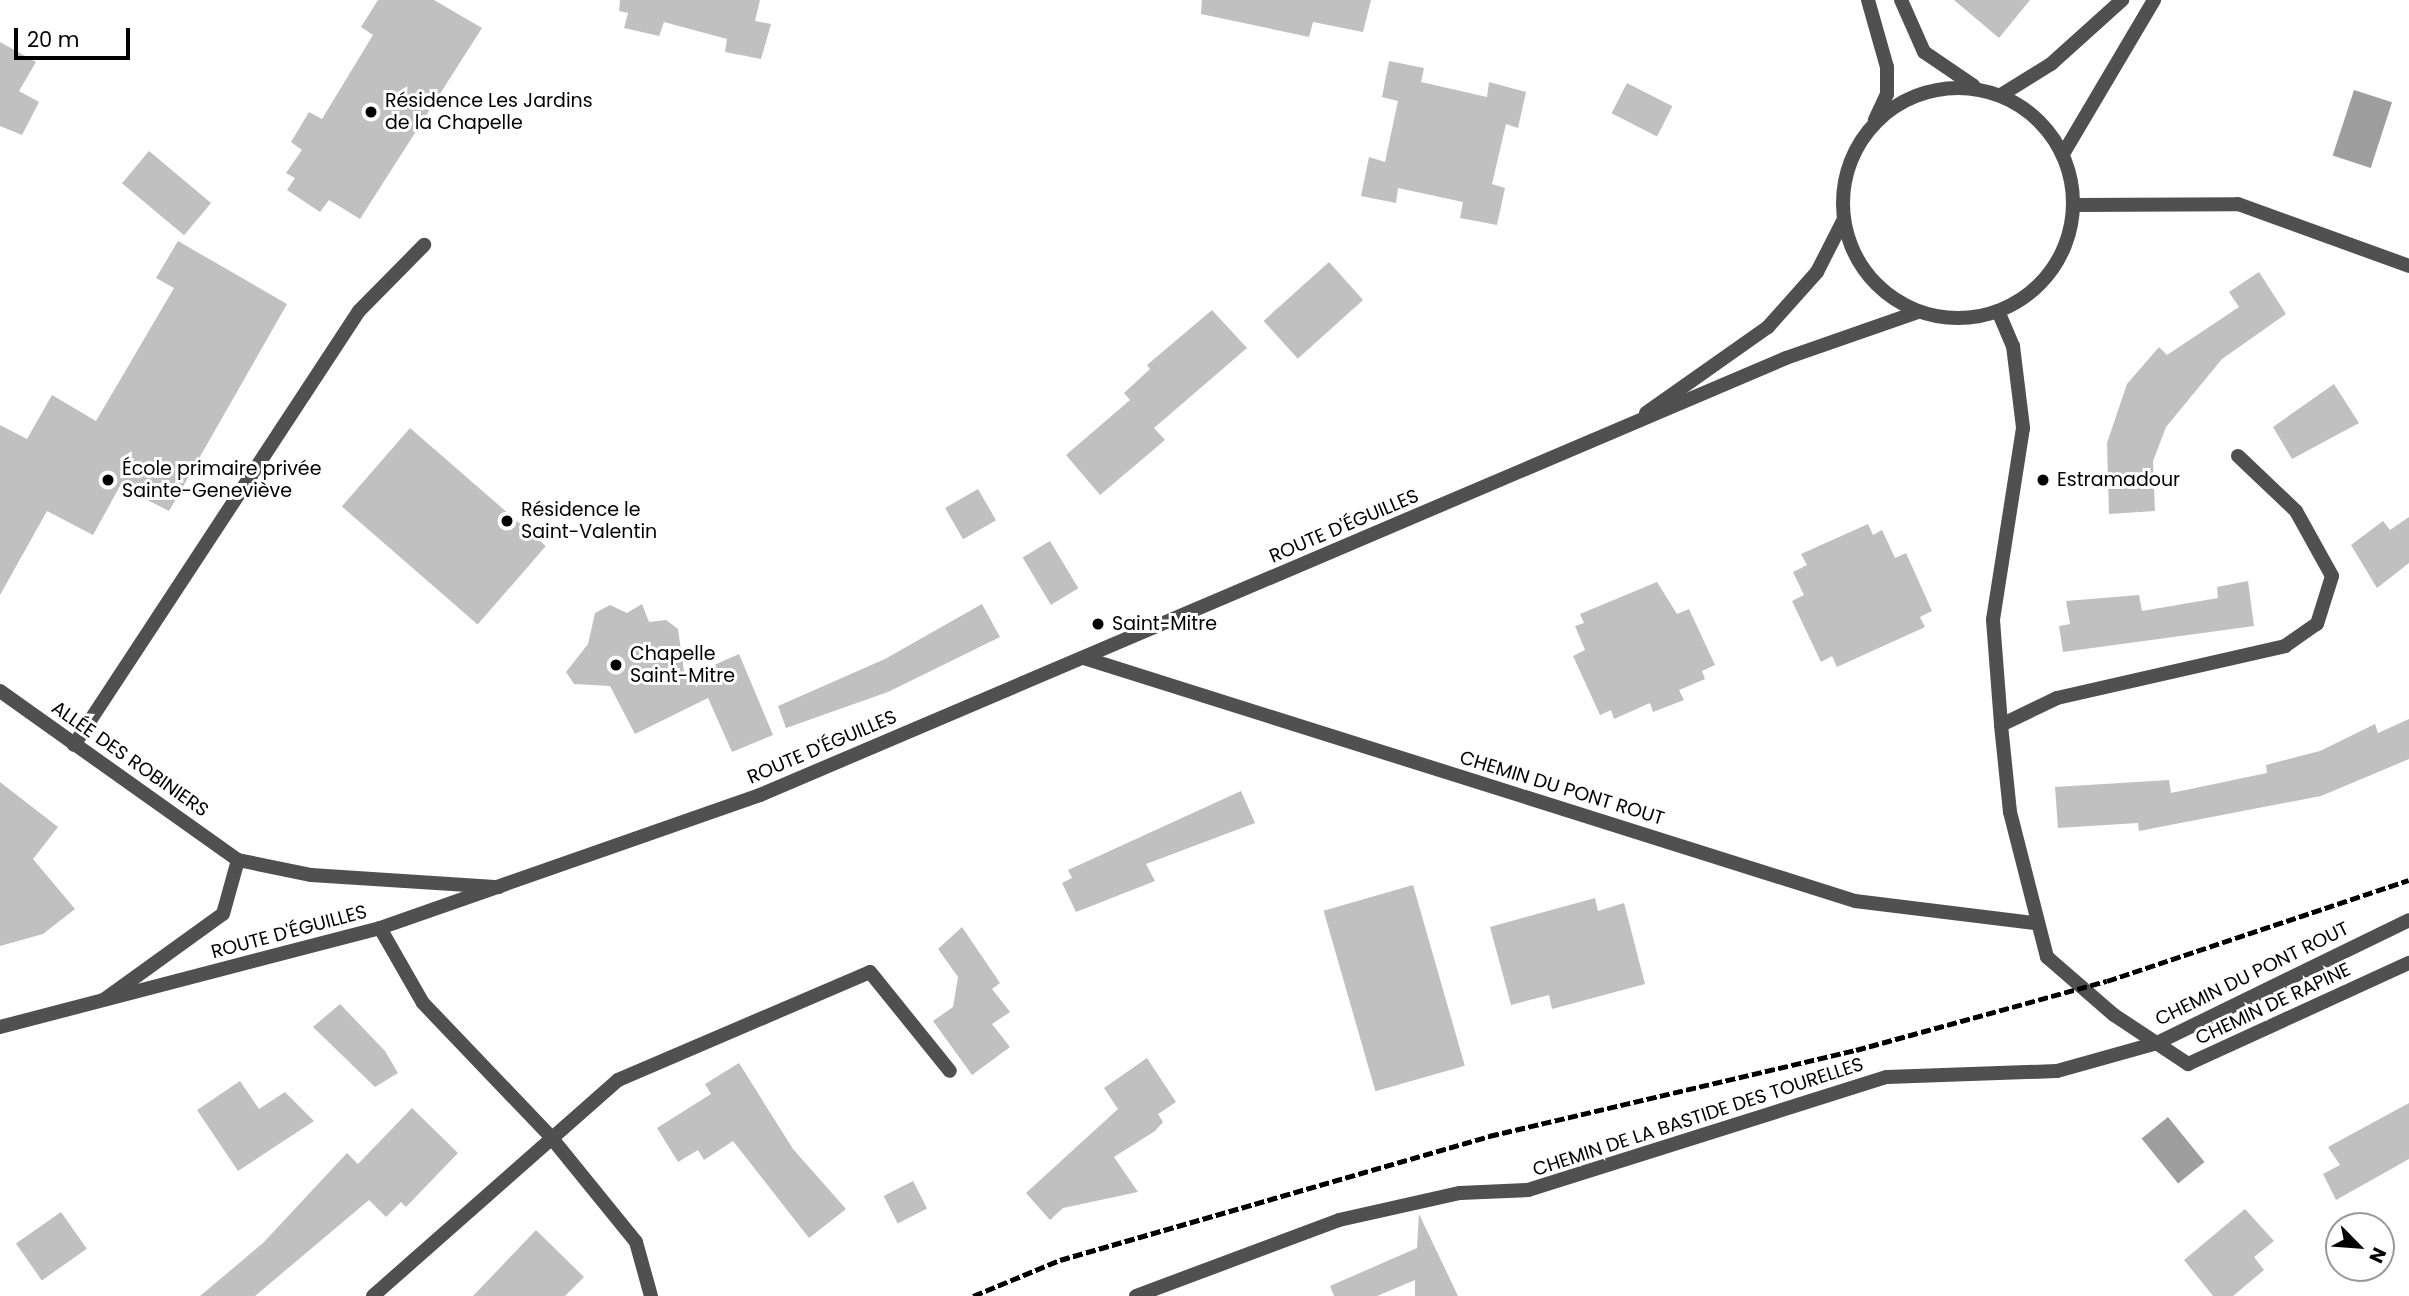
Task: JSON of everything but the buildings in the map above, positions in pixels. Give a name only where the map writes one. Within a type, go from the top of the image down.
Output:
[{"type":"street","points":[[1868,0],[1887,66],[1887,94],[1873,124],[1853,153],[1843,186],[1843,221],[1868,276],[1918,312],[1972,318],[1998,311],[2028,294],[2052,269],[2068,239],[2074,205],[2063,154],[2034,116],[2001,95],[1978,88],[1924,52],[1901,0]]},
{"type":"street","points":[[2001,95],[2050,64],[2122,0]]},
{"type":"street","points":[[2063,154],[2154,0]]},
{"type":"street","points":[[1873,124],[1924,92],[1978,88]]},
{"type":"street","points":[[2074,205],[2238,204],[2409,266]]},
{"type":"street","name":"ROUTE D'ÉGUILLES","points":[[1631,424],[1768,327],[1817,272],[1843,221]]},
{"type":"street","points":[[74,745],[359,311],[424,245]]},
{"type":"street","name":"CHEMIN DU PONT ROUT","points":[[1998,311],[2013,346],[2023,428],[1993,620],[2010,812],[2035,923],[2047,957],[2157,1043],[2409,919]]},
{"type":"street","name":"ROUTE D'ÉGUILLES","points":[[0,1027],[380,928],[507,888],[760,795],[1855,330],[1918,312]]},
{"type":"street","points":[[2001,725],[2057,698],[2285,646],[2317,624],[2332,576],[2296,511],[2238,456]]},
{"type":"street","name":"CHEMIN DU PONT ROUT","points":[[1084,658],[1855,901],[2035,923]]},
{"type":"street","name":"ALLÉE DES ROBINIERS","points":[[0,691],[238,860],[311,875],[507,888]]},
{"type":"street","points":[[103,1000],[223,914],[238,860]]},
{"type":"street","points":[[380,928],[423,1003],[550,1136],[636,1242],[652,1296]]},
{"type":"street","name":"CHEMIN DE RAPINE","points":[[2157,1043],[2188,1064],[2409,963]]},
{"type":"street","points":[[373,1296],[550,1136],[618,1080],[870,972],[950,1071]]},
{"type":"street","name":"CHEMIN DE LA BASTIDE DES TOURELLES","points":[[1136,1296],[1339,1220],[1460,1193],[1528,1190],[1887,1077],[2057,1071],[2157,1043]]},
{"type":"shaded area","points":[[2354,90],[2392,102],[2371,168],[2333,156]]},
{"type":"shaded area","points":[[2168,1117],[2205,1162],[2178,1183],[2142,1138]]},
{"type":"railway","points":[[973,1296],[1060,1260],[1489,1136],[1856,1050],[2107,981],[2409,880]]},
{"type":"place","name":"Résidence Les Jardins de la Chapelle","points":[[371,112]]},
{"type":"place","name":"École primaire privée Sainte-Geneviève","points":[[108,480]]},
{"type":"place","name":"Estramadour","points":[[2043,480]]},
{"type":"place","name":"Résidence le Saint-Valentin","points":[[507,521]]},
{"type":"place","name":"Saint-Mitre","points":[[1098,624]]},
{"type":"place","name":"Chapelle Saint-Mitre","points":[[616,665]]}]
